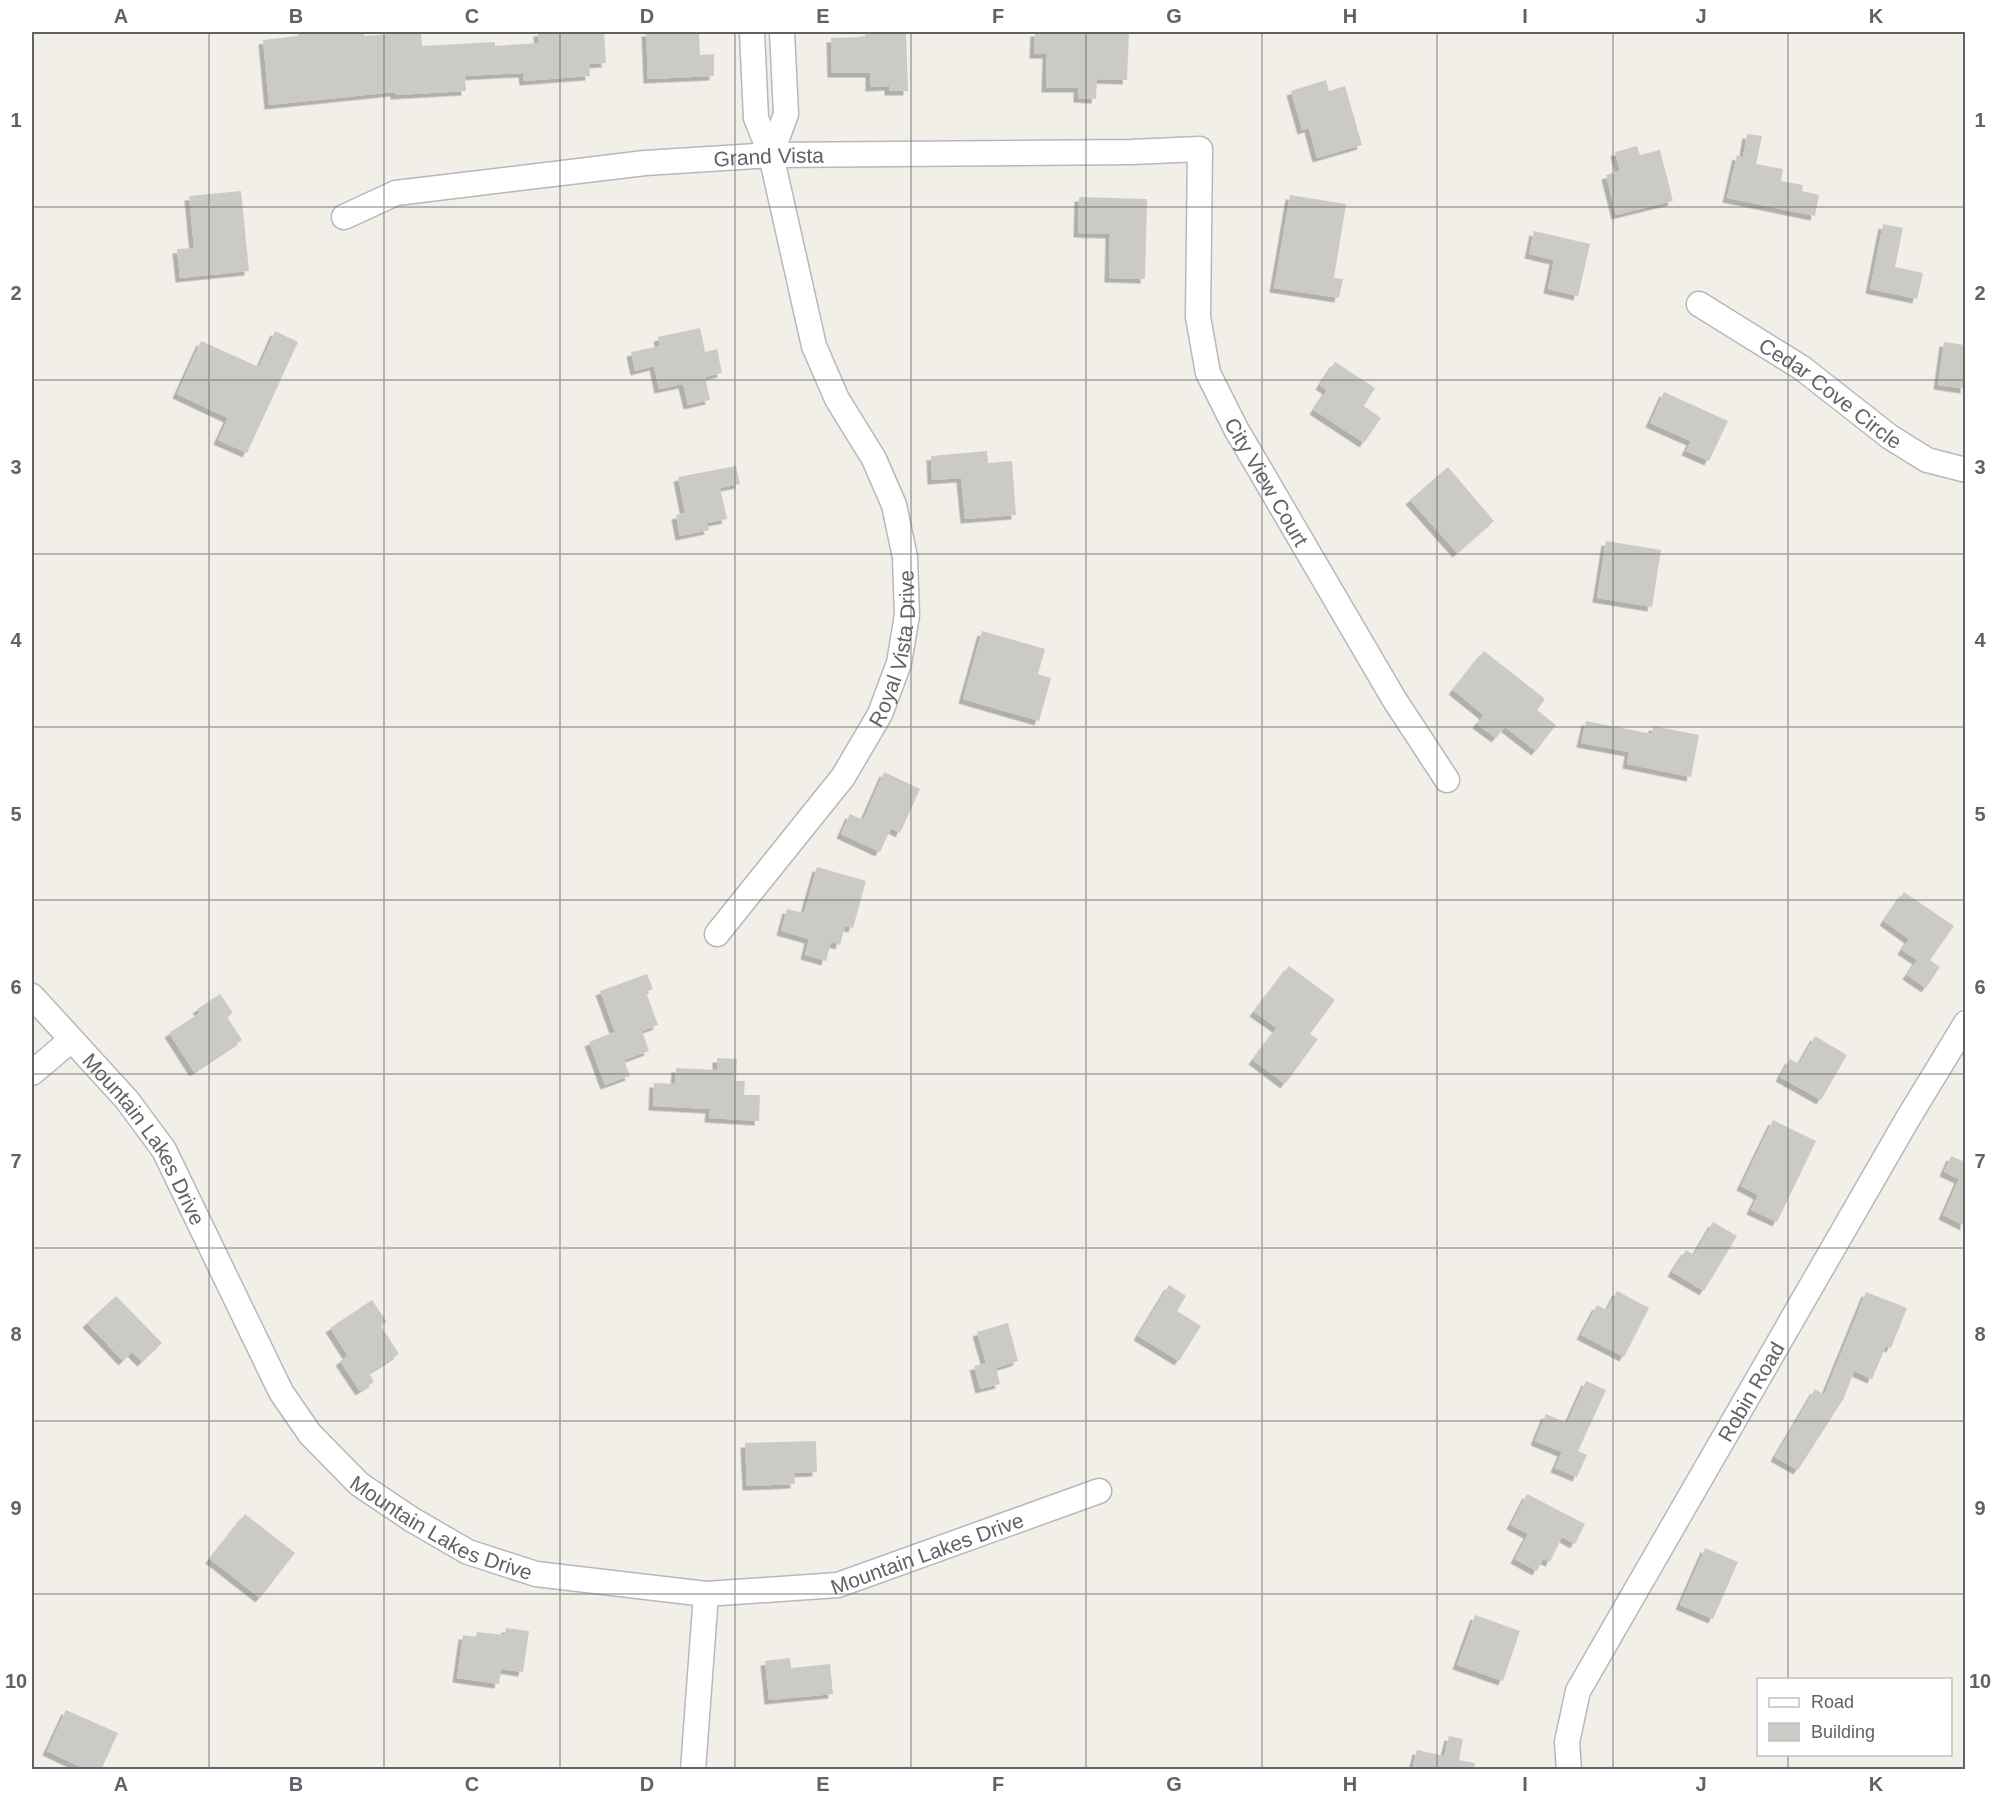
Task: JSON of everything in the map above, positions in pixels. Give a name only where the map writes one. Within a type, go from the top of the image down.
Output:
[{"type":"street","name":"Royal Vista Drive","points":[[717,934],[848,768],[880,714],[899,663],[907,615],[905,557],[894,505],[874,459],[837,399],[814,346],[771,155],[756,118],[752,32]]},
{"type":"street","points":[[771,155],[786,114],[782,32]]},
{"type":"street","name":"Grand Vista","points":[[344,217],[396,192],[645,163],[771,155],[1131,152],[1200,148]]},
{"type":"street","name":"City View Court","points":[[1200,148],[1198,317],[1208,373],[1236,429],[1394,699],[1447,780]]},
{"type":"street","name":"Cedar Cove Circle","points":[[1699,304],[1802,368],[1890,437],[1927,460],[1965,470]]},
{"type":"street","name":"Mountain Lakes Drive","points":[[32,996],[127,1100],[164,1150],[281,1392],[310,1434],[359,1484],[411,1519],[468,1552],[536,1574],[706,1594],[838,1585],[1099,1491]]},
{"type":"street","name":"Robin Road","points":[[1569,1770],[1567,1742],[1578,1691],[1906,1120],[1965,1023]]},
{"type":"street","points":[[32,1073],[71,1040]]},
{"type":"street","points":[[693,1770],[706,1594]]},
{"type":"building","points":[[298,32],[364,32],[364,36],[421,32],[422,46],[495,42],[495,46],[539,43],[538,32],[604,32],[606,63],[589,64],[590,76],[524,81],[523,73],[465,76],[466,91],[395,95],[395,92],[269,105],[263,40],[298,36]]},
{"type":"building","points":[[646,32],[699,32],[700,55],[714,54],[714,76],[648,79]]},
{"type":"building","points":[[865,32],[906,32],[908,91],[889,91],[889,86],[870,87],[870,73],[832,73],[831,38],[865,37]]},
{"type":"building","points":[[1035,32],[1129,32],[1127,80],[1097,79],[1096,99],[1078,98],[1078,88],[1046,88],[1047,54],[1034,54]]},
{"type":"building","points":[[1326,80],[1329,91],[1345,86],[1362,145],[1317,158],[1309,128],[1302,130],[1291,91]]},
{"type":"building","points":[[1747,134],[1762,136],[1756,164],[1783,169],[1781,181],[1803,185],[1802,191],[1819,195],[1815,216],[1727,198],[1737,155],[1743,157]]},
{"type":"building","points":[[1637,146],[1640,155],[1660,150],[1673,201],[1616,215],[1606,175],[1620,171],[1615,152]]},
{"type":"building","points":[[241,191],[249,271],[180,278],[177,249],[194,248],[189,196]]},
{"type":"building","points":[[1290,195],[1346,204],[1334,278],[1343,279],[1339,298],[1274,288]]},
{"type":"building","points":[[1079,197],[1147,199],[1145,279],[1109,278],[1110,234],[1078,233]]},
{"type":"building","points":[[1883,224],[1903,228],[1895,267],[1923,273],[1917,299],[1870,289]]},
{"type":"building","points":[[1534,231],[1590,244],[1578,296],[1548,289],[1554,260],[1529,254]]},
{"type":"building","points":[[700,328],[705,352],[717,349],[722,373],[705,377],[710,400],[688,405],[683,384],[659,389],[654,366],[635,371],[631,352],[660,346],[658,337]]},
{"type":"building","points":[[275,331],[298,342],[247,453],[218,440],[228,418],[177,394],[201,341],[259,367]]},
{"type":"building","points":[[1944,342],[1965,345],[1965,389],[1938,385]]},
{"type":"building","points":[[1335,362],[1375,388],[1364,406],[1381,418],[1364,443],[1314,410],[1327,390],[1320,385]]},
{"type":"building","points":[[1664,392],[1728,421],[1709,461],[1686,451],[1691,441],[1650,423]]},
{"type":"building","points":[[987,451],[988,463],[1012,461],[1016,515],[965,519],[961,478],[932,480],[931,456]]},
{"type":"building","points":[[736,466],[740,484],[720,488],[727,519],[707,523],[709,530],[680,536],[676,515],[685,513],[678,477]]},
{"type":"building","points":[[1448,467],[1494,521],[1457,553],[1410,500]]},
{"type":"building","points":[[1606,541],[1661,550],[1652,607],[1597,598]]},
{"type":"building","points":[[982,631],[1045,649],[1038,674],[1051,678],[1039,721],[963,699]]},
{"type":"building","points":[[1484,651],[1545,699],[1537,710],[1556,725],[1536,751],[1505,727],[1496,738],[1477,724],[1484,715],[1453,690]]},
{"type":"building","points":[[1586,721],[1652,734],[1653,726],[1699,735],[1691,777],[1627,764],[1629,752],[1581,743]]},
{"type":"building","points":[[884,772],[920,789],[900,833],[891,828],[880,852],[841,834],[850,814],[863,820]]},
{"type":"building","points":[[817,867],[866,881],[853,928],[845,926],[840,945],[831,942],[826,961],[805,955],[809,939],[781,931],[787,909],[804,913]]},
{"type":"building","points":[[1904,892],[1954,926],[1930,960],[1940,967],[1926,988],[1907,975],[1917,960],[1902,950],[1909,939],[1884,921]]},
{"type":"building","points":[[1289,966],[1335,1000],[1310,1034],[1318,1039],[1285,1084],[1253,1060],[1277,1028],[1254,1012]]},
{"type":"building","points":[[647,974],[653,989],[646,992],[658,1025],[642,1031],[649,1051],[624,1060],[630,1076],[605,1085],[589,1042],[615,1032],[600,991]]},
{"type":"building","points":[[220,994],[233,1013],[227,1017],[242,1040],[194,1072],[169,1033],[200,1013],[197,1009]]},
{"type":"building","points":[[1815,1036],[1847,1055],[1821,1100],[1780,1077],[1790,1059],[1799,1064]]},
{"type":"building","points":[[717,1058],[737,1059],[736,1081],[745,1081],[744,1095],[760,1095],[759,1121],[709,1118],[710,1109],[653,1106],[654,1083],[675,1084],[676,1068],[717,1070]]},
{"type":"building","points":[[1773,1120],[1816,1141],[1777,1222],[1751,1210],[1758,1195],[1741,1186]]},
{"type":"building","points":[[1951,1156],[1965,1162],[1965,1226],[1943,1215],[1959,1179],[1944,1172]]},
{"type":"building","points":[[1713,1222],[1737,1236],[1704,1291],[1672,1272],[1686,1250],[1694,1255]]},
{"type":"building","points":[[1169,1285],[1186,1296],[1177,1311],[1201,1326],[1179,1361],[1138,1336]]},
{"type":"building","points":[[1617,1291],[1649,1308],[1624,1357],[1581,1335],[1597,1305],[1607,1310]]},
{"type":"building","points":[[1866,1292],[1907,1308],[1891,1348],[1886,1346],[1872,1379],[1854,1371],[1844,1398],[1798,1470],[1775,1457],[1815,1389],[1824,1395]]},
{"type":"building","points":[[116,1296],[162,1343],[142,1362],[132,1352],[123,1361],[87,1323]]},
{"type":"building","points":[[372,1300],[387,1322],[381,1326],[399,1354],[369,1373],[374,1382],[360,1391],[340,1361],[348,1356],[330,1328]]},
{"type":"building","points":[[1008,1323],[1018,1361],[996,1368],[1000,1384],[980,1389],[974,1366],[986,1363],[977,1332]]},
{"type":"building","points":[[1586,1381],[1606,1390],[1578,1451],[1587,1455],[1577,1477],[1555,1468],[1562,1452],[1535,1441],[1546,1414],[1567,1423]]},
{"type":"building","points":[[816,1441],[817,1472],[794,1473],[795,1484],[747,1486],[745,1443]]},
{"type":"building","points":[[1527,1494],[1585,1524],[1575,1544],[1562,1537],[1550,1562],[1543,1559],[1537,1571],[1515,1559],[1528,1534],[1511,1525]]},
{"type":"building","points":[[245,1514],[295,1553],[260,1598],[210,1559]]},
{"type":"building","points":[[1705,1548],[1738,1562],[1713,1619],[1680,1605]]},
{"type":"building","points":[[1475,1615],[1520,1631],[1503,1681],[1457,1665]]},
{"type":"building","points":[[506,1628],[529,1631],[523,1672],[501,1669],[499,1684],[457,1678],[463,1635],[476,1637],[477,1632],[505,1635]]},
{"type":"building","points":[[790,1658],[791,1668],[830,1664],[833,1694],[769,1700],[765,1661]]},
{"type":"building","points":[[66,1710],[118,1733],[101,1770],[87,1770],[47,1751]]},
{"type":"building","points":[[1449,1736],[1463,1739],[1459,1760],[1475,1763],[1474,1770],[1412,1770],[1417,1750],[1444,1756]]}]
